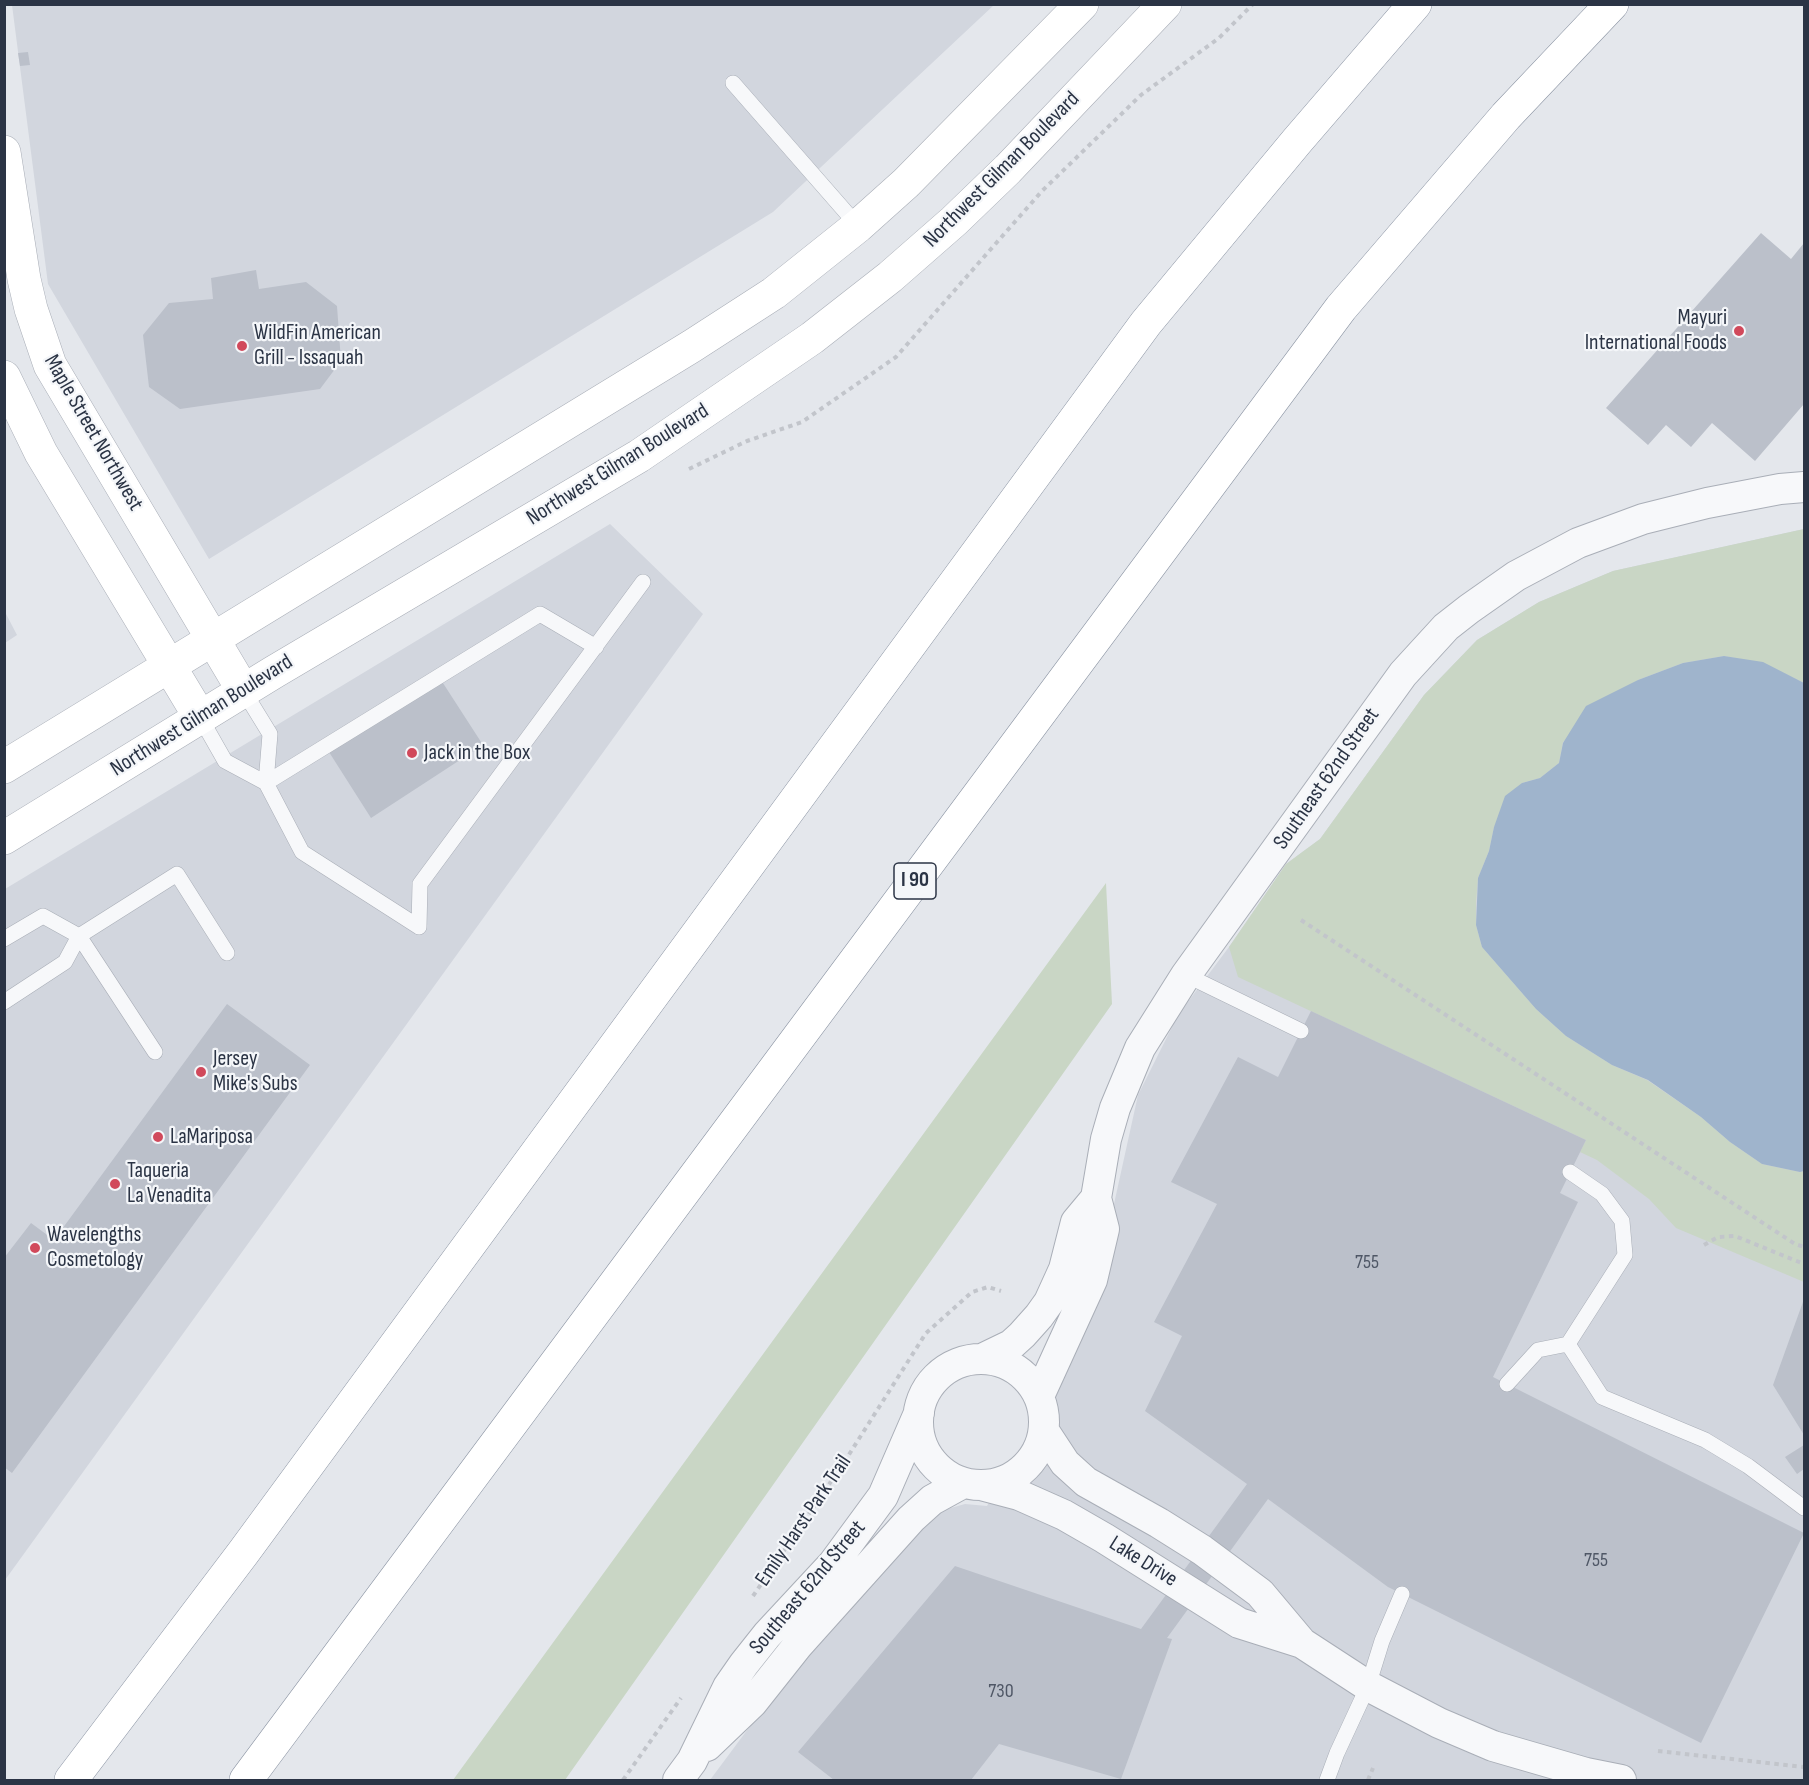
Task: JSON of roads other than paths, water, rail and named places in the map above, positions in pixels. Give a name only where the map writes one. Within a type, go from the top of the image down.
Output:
[{"type":"main road","points":[[4,767],[692,346],[774,293],[858,226],[939,151],[1082,4]]},
{"type":"main road","name":"Northwest Gilman Boulevard","points":[[4,838],[243,690],[639,456],[812,338],[890,277],[954,221],[1008,169],[1165,4]]},
{"type":"main road","points":[[71,1780],[243,1553],[1146,323],[1297,141],[1415,4]]},
{"type":"main road","name":"I 90","points":[[246,1780],[1341,308],[1506,116],[1612,4]]},
{"type":"main road","name":"Maple Street Northwest","points":[[4,152],[24,279],[34,320],[51,365],[243,690]]},
{"type":"main road","points":[[4,377],[41,453],[200,717]]},
{"type":"street","name":"Southeast 62nd Street","points":[[1039,1396],[1092,1281],[1104,1229],[1096,1198],[1106,1139],[1129,1071],[1152,1026],[1186,975],[1384,697],[1446,627],[1516,576],[1578,543],[1643,519],[1707,503],[1780,489],[1804,487]]},
{"type":"street","points":[[982,1359],[1000,1362],[1016,1369],[1029,1381],[1039,1396],[1044,1413],[1044,1431],[1029,1463],[1016,1476],[999,1483],[972,1484],[948,1475],[934,1464],[924,1449],[919,1431],[919,1413],[924,1396],[934,1381],[947,1369],[964,1362],[982,1359],[1011,1345],[1040,1316],[1060,1278],[1076,1222],[1096,1198]]},
{"type":"street","name":"Southeast 62nd Street","points":[[685,1771],[728,1687],[744,1664],[780,1620],[833,1564],[883,1496],[919,1413]]},
{"type":"street","name":"Lake Drive","points":[[1044,1431],[1065,1463],[1086,1482],[1202,1550],[1260,1593],[1302,1643]]},
{"type":"street","name":"Southeast 62nd Street","points":[[685,1771],[752,1703],[798,1645],[911,1519],[932,1500],[972,1484]]},
{"type":"street","name":"Lake Drive","points":[[972,1484],[1019,1495],[1064,1515],[1239,1623],[1302,1643],[1368,1686],[1439,1723],[1493,1746],[1586,1773],[1621,1780]]},
{"type":"lane","points":[[733,83],[858,226]]},
{"type":"lane","points":[[243,690],[270,734],[266,783],[302,852],[419,927],[420,885],[643,582]]},
{"type":"lane","points":[[266,783],[540,614],[596,647]]},
{"type":"lane","points":[[200,717],[225,761],[266,783]]},
{"type":"lane","points":[[4,1002],[65,962],[78,936],[177,874],[227,953]]},
{"type":"lane","points":[[4,939],[43,916],[78,936],[154,1052]]},
{"type":"lane","points":[[1186,975],[1300,1031]]},
{"type":"lane","points":[[1507,1384],[1538,1350],[1568,1344],[1625,1255],[1622,1221],[1602,1194],[1570,1172]]},
{"type":"lane","points":[[1568,1344],[1602,1397],[1706,1440],[1748,1466],[1804,1508]]},
{"type":"lane","points":[[1327,1780],[1368,1686],[1382,1641],[1402,1594]]},
{"type":"water","points":[[1724,656],[1763,662],[1804,683],[1804,1171],[1800,1172],[1762,1164],[1648,1080],[1612,1065],[1566,1036],[1536,1009],[1482,947],[1476,925],[1478,878],[1489,851],[1494,827],[1505,796],[1522,783],[1540,778],[1559,763],[1563,743],[1586,706],[1638,680],[1683,663]]},
{"type":"place","name":"Mayuri International Foods","points":[[1739,331]]},
{"type":"place","name":"WildFin American Grill - Issaquah","points":[[242,346]]},
{"type":"place","name":"Jack in the Box","points":[[412,753]]},
{"type":"place","name":"Jersey Mike's Subs","points":[[201,1072]]},
{"type":"place","name":"LaMariposa","points":[[158,1137]]},
{"type":"place","name":"Taqueria La Venadita","points":[[115,1184]]},
{"type":"place","name":"Wavelengths Cosmetology","points":[[35,1248]]}]
